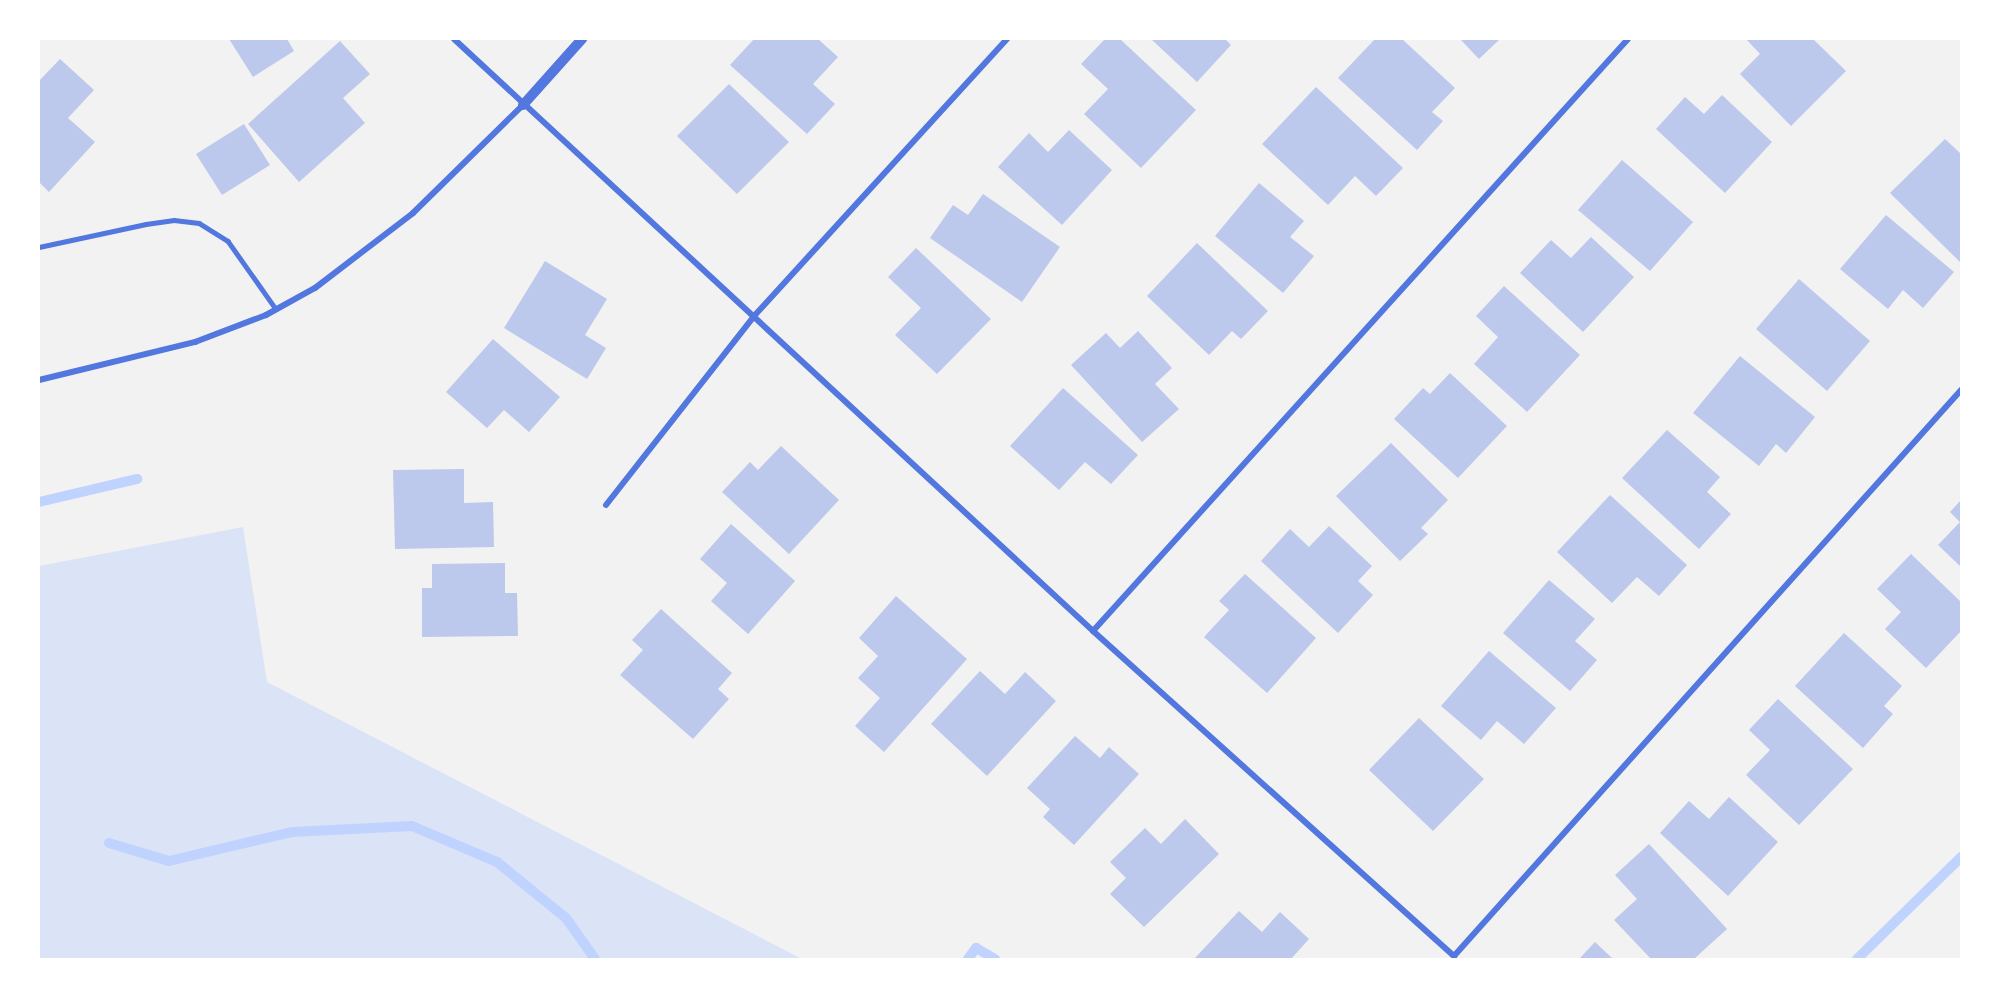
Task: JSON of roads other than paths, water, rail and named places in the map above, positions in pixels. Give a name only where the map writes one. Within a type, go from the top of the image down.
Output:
[{"type":"street","points":[[454,39],[755,315],[1093,631],[1454,956],[1961,390]]},
{"type":"street","points":[[39,380],[195,342],[276,309],[315,288],[413,213],[524,105],[582,39]]},
{"type":"street","points":[[606,505],[755,315],[1007,39]]},
{"type":"street","points":[[1093,631],[1628,39]]},
{"type":"lane","points":[[39,247],[155,223],[199,223],[228,241],[276,309]]},
{"type":"waterway","points":[[39,502],[137,479]]},
{"type":"waterway","points":[[109,843],[169,861],[292,832],[412,826],[497,862],[566,918],[595,959]]},
{"type":"waterway","points":[[1857,959],[1961,857]]},
{"type":"waterway","points":[[968,959],[976,948],[995,959]]}]
